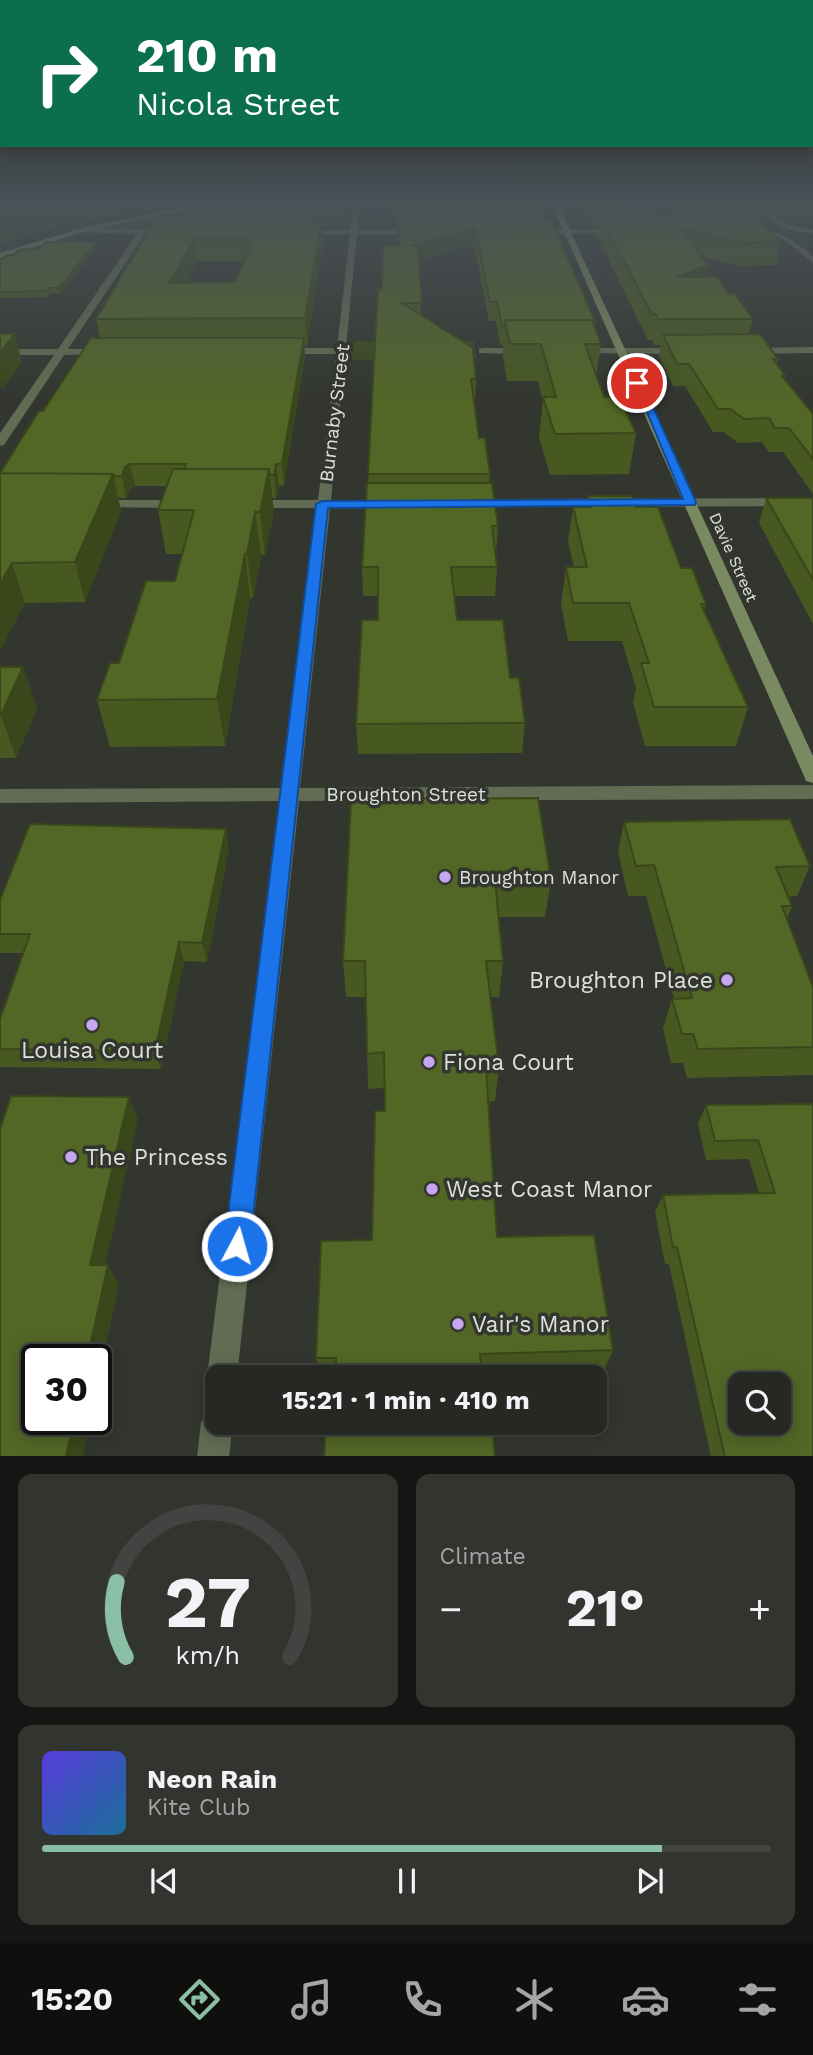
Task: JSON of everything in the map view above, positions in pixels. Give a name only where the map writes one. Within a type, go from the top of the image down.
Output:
[{"type":"main road","name":"Davie Street","points":[[585,268],[813,776]]},
{"type":"street","points":[[0,442],[117,268]]},
{"type":"street","name":"Burnaby Street","points":[[223,1365],[351,268]]},
{"type":"street","points":[[735,351],[813,350]]},
{"type":"street","points":[[265,351],[342,351]]},
{"type":"street","points":[[484,351],[538,351]]},
{"type":"street","points":[[565,351],[694,351]]},
{"type":"street","points":[[0,352],[119,352]]},
{"type":"street","points":[[466,503],[813,502]]},
{"type":"street","points":[[78,504],[197,504]]},
{"type":"street","points":[[239,504],[411,504]]},
{"type":"street","name":"Broughton Street","points":[[0,796],[813,792]]},
{"type":"street","points":[[213,1456],[216,1435]]},
{"type":"green space","points":[[354,341],[474,341],[476,359],[352,360]]},
{"type":"building","points":[[0,268],[75,268],[59,288],[49,288],[47,291],[0,292]]},
{"type":"building","points":[[126,268],[178,268],[169,283],[235,282],[241,268],[314,268],[305,318],[96,319]]},
{"type":"building","points":[[383,268],[420,268],[422,303],[402,303],[473,348],[476,379],[471,379],[479,438],[485,438],[490,474],[368,474],[378,288],[382,290]]},
{"type":"building","points":[[483,268],[572,268],[595,321],[505,320],[505,326],[502,326],[497,302],[490,302]]},
{"type":"building","points":[[628,268],[700,268],[677,277],[717,277],[730,295],[734,293],[753,319],[658,319],[656,314],[652,314]]},
{"type":"building","points":[[505,320],[592,320],[601,344],[585,344],[604,397],[619,397],[636,433],[555,434],[543,397],[556,397],[541,344],[510,344]]},
{"type":"building","points":[[0,334],[15,334],[0,352]]},
{"type":"building","points":[[760,334],[778,359],[773,359],[785,375],[782,376],[813,414],[813,459],[789,428],[775,428],[769,418],[744,419],[730,409],[718,409],[689,364],[677,364],[663,335]]},
{"type":"building","points":[[91,338],[304,338],[282,464],[276,464],[274,475],[270,475],[269,469],[184,469],[186,464],[130,464],[125,467],[122,476],[0,473],[39,411],[43,411]]},
{"type":"building","points":[[173,469],[269,469],[260,512],[255,512],[245,554],[217,699],[97,700],[110,663],[119,663],[146,581],[175,581],[194,510],[158,510]]},
{"type":"building","points":[[0,473],[113,474],[75,562],[12,563],[0,584]]},
{"type":"building","points":[[367,483],[492,483],[498,526],[492,526],[497,567],[451,567],[457,620],[503,620],[510,678],[519,678],[525,723],[356,724],[362,620],[378,620],[378,567],[362,567]]},
{"type":"building","points":[[588,496],[632,496],[636,507],[658,507],[681,568],[692,568],[706,604],[701,604],[748,707],[654,707],[641,663],[649,663],[629,603],[573,603],[566,567],[587,567],[573,507],[591,507]]},
{"type":"building","points":[[766,498],[813,498],[813,580]]},
{"type":"building","points":[[0,667],[23,667],[1,715],[0,715]]},
{"type":"building","points":[[538,798],[551,880],[495,880],[503,961],[486,961],[499,1067],[486,1067],[497,1237],[594,1235],[613,1350],[480,1354],[481,1365],[336,1365],[336,1358],[316,1358],[321,1241],[372,1240],[375,1111],[385,1111],[384,1052],[367,1054],[365,961],[343,961],[351,799]]},
{"type":"building","name":"Broughton Place","points":[[790,819],[810,866],[776,867],[792,906],[782,906],[813,987],[813,1047],[698,1049],[693,1034],[682,1034],[672,999],[692,998],[654,865],[636,866],[624,822]]},
{"type":"building","points":[[30,824],[226,829],[202,943],[179,942],[155,1051],[0,1049],[0,1019],[30,934],[0,934],[0,900]]},
{"type":"building","points":[[11,1096],[129,1097],[90,1265],[108,1265],[91,1344],[21,1344],[21,1435],[71,1435],[66,1456],[0,1456],[0,1129]]},
{"type":"building","points":[[813,1104],[813,1456],[725,1456],[677,1247],[673,1247],[663,1195],[775,1193],[758,1140],[715,1141],[706,1105]]},
{"type":"building","points":[[325,1435],[493,1435],[495,1456],[324,1456]]},
{"type":"place","name":"Broughton Manor","points":[[445,877]]},
{"type":"place","name":"Broughton Place","points":[[727,980]]},
{"type":"place","name":"Louisa Court","points":[[92,1025]]},
{"type":"place","name":"Fiona Court","points":[[429,1062]]},
{"type":"place","name":"The Princess","points":[[71,1157]]},
{"type":"place","name":"West Coast Manor","points":[[432,1189]]},
{"type":"place","name":"Vair's Manor","points":[[458,1324]]},
{"type":"route","points":[[237,1246],[322,504],[690,502],[637,383]]}]
